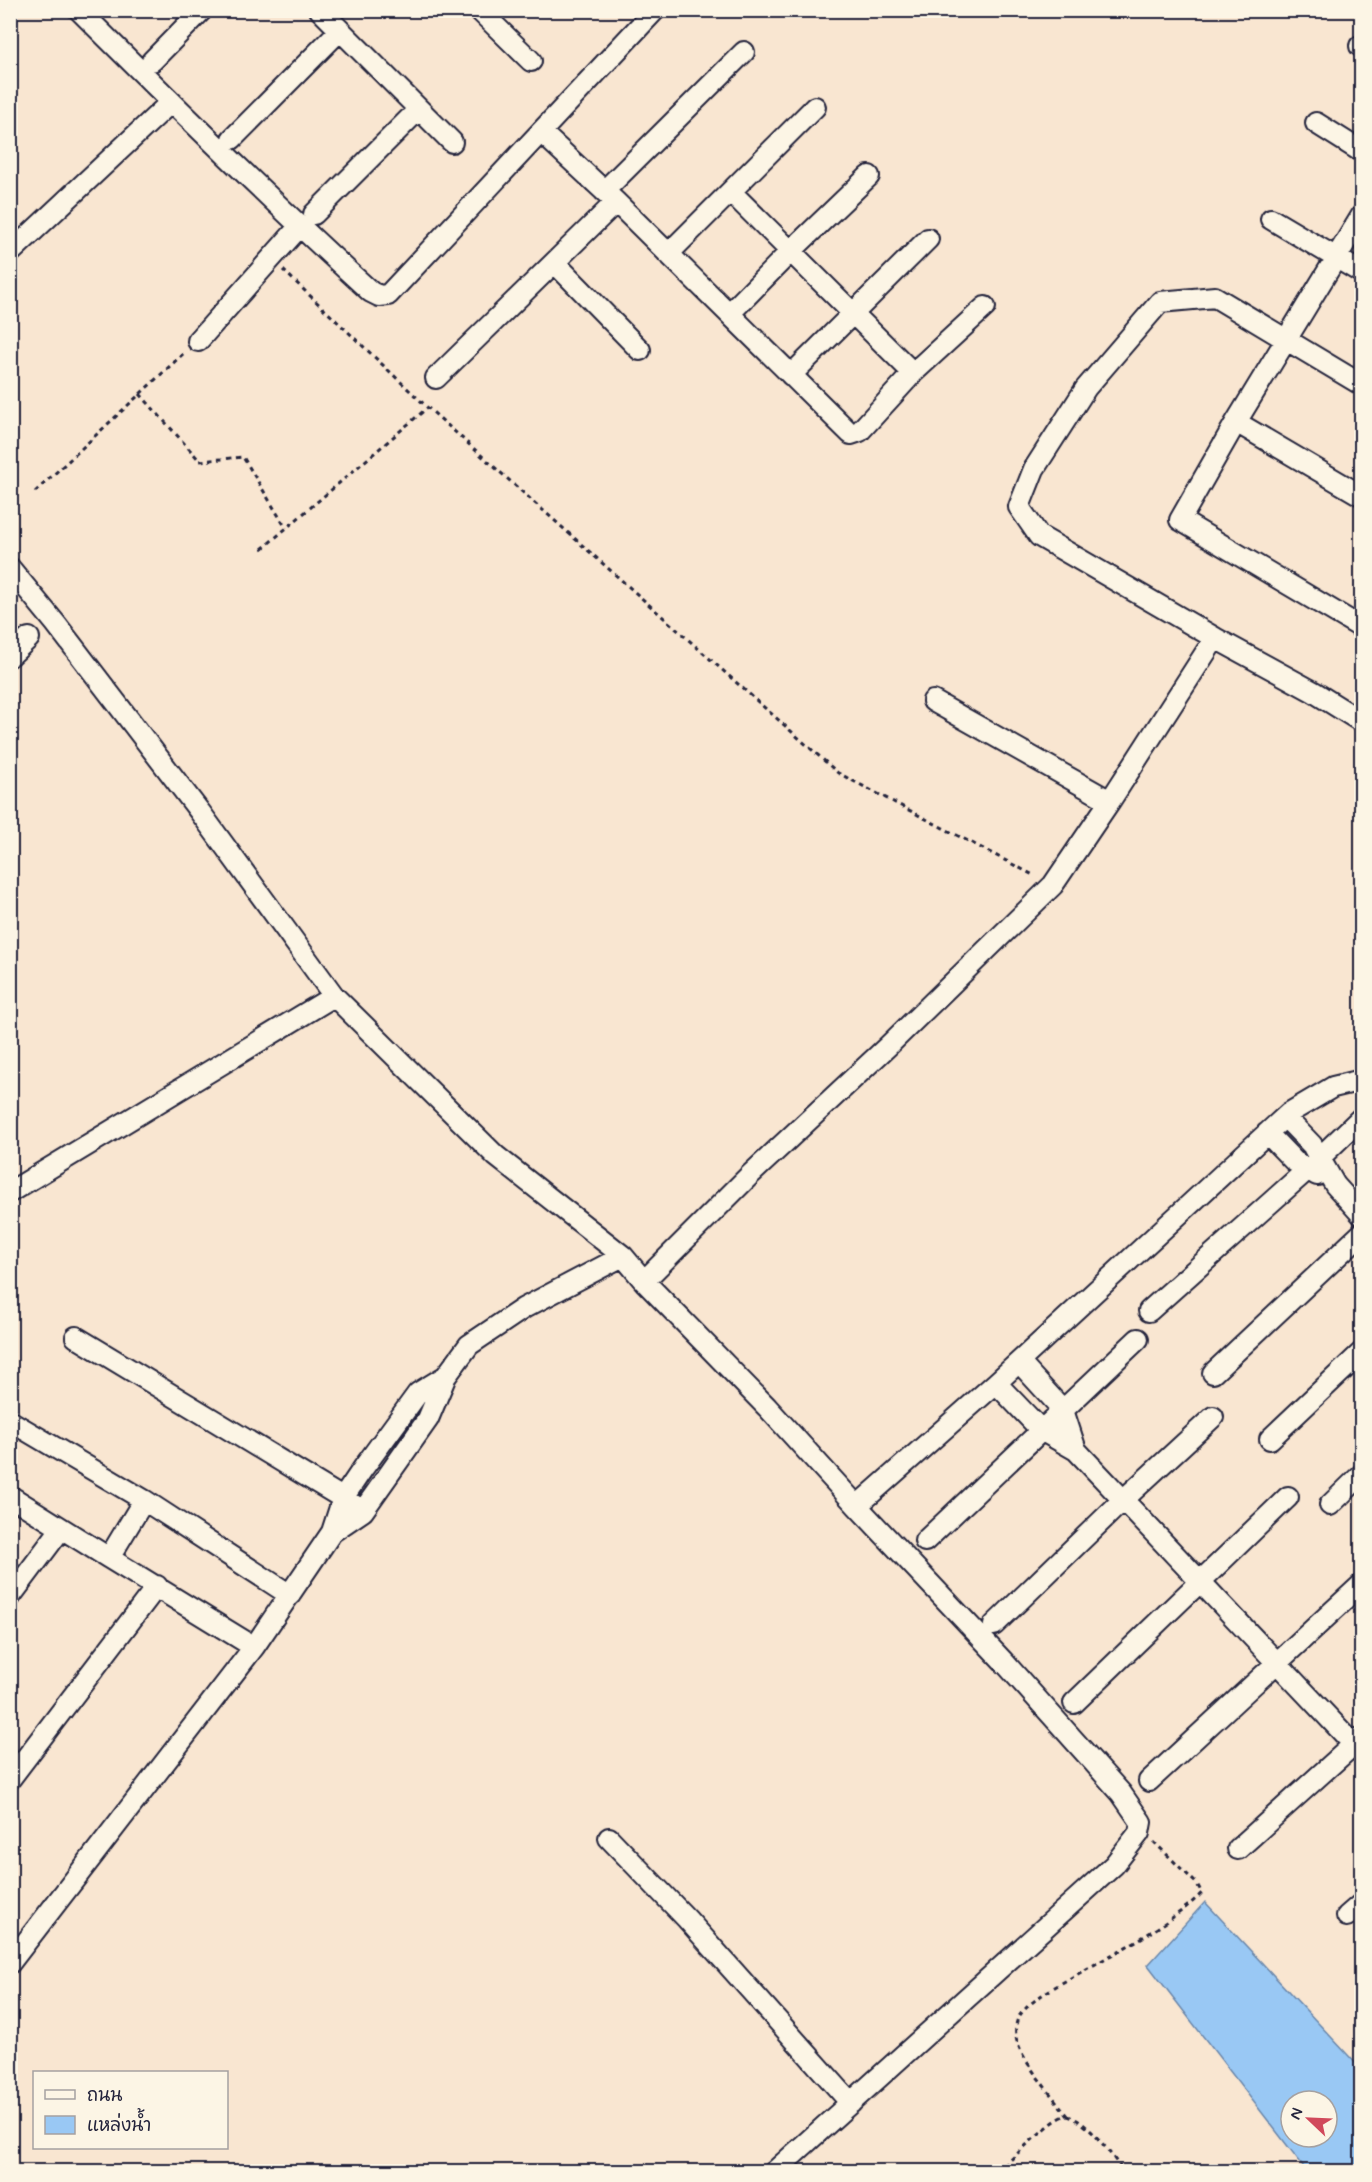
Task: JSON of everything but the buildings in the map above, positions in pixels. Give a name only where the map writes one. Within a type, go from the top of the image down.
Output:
[{"type":"street","points":[[79,10],[171,102],[307,220],[371,292],[379,296],[388,295],[655,10]]},
{"type":"street","points":[[152,61],[202,10]]},
{"type":"street","points":[[320,10],[452,142]]},
{"type":"street","points":[[479,10],[531,61]]},
{"type":"street","points":[[232,139],[340,30]]},
{"type":"street","points":[[436,378],[555,263],[610,197],[744,52]]},
{"type":"street","points":[[10,253],[171,102]]},
{"type":"street","points":[[668,254],[815,107]]},
{"type":"street","points":[[198,341],[307,220],[418,110]]},
{"type":"street","points":[[1316,123],[1362,152]]},
{"type":"street","points":[[542,133],[851,434],[860,430],[913,374],[985,307]]},
{"type":"street","points":[[730,314],[869,176]]},
{"type":"street","points":[[731,192],[913,374]]},
{"type":"street","points":[[1362,214],[1236,422],[1180,520],[1362,628]]},
{"type":"street","points":[[1271,219],[1362,273]]},
{"type":"street","points":[[791,375],[928,239]]},
{"type":"street","points":[[555,263],[639,350]]},
{"type":"street","points":[[1362,385],[1215,297],[1160,302],[1086,387],[1035,470],[1019,507],[1039,536],[1215,638],[1314,692],[1362,722]]},
{"type":"street","points":[[1236,422],[1362,496]]},
{"type":"street","points":[[10,568],[56,624],[200,812],[334,996],[496,1156],[623,1256],[1004,1662],[1121,1793],[1141,1822],[1139,1833],[1114,1866],[774,2172]]},
{"type":"street","points":[[10,656],[29,638]]},
{"type":"street","points":[[644,1281],[751,1174],[887,1047],[1053,885],[1215,638]]},
{"type":"street","points":[[933,701],[1110,801]]},
{"type":"street","points":[[10,1192],[334,996]]},
{"type":"street","points":[[857,1506],[996,1383],[1267,1133],[1305,1102],[1333,1087],[1362,1080]]},
{"type":"street","points":[[1149,1311],[1362,1117]]},
{"type":"street","points":[[1285,1118],[1313,1164],[1362,1215]]},
{"type":"street","points":[[1267,1133],[1294,1161],[1313,1164]]},
{"type":"street","points":[[1213,1373],[1362,1233]]},
{"type":"street","points":[[332,1532],[363,1511],[428,1419],[446,1376],[470,1345],[524,1308],[623,1256]]},
{"type":"street","points":[[76,1337],[363,1511]]},
{"type":"street","points":[[925,1541],[1138,1339]]},
{"type":"street","points":[[1270,1439],[1362,1352]]},
{"type":"street","points":[[1018,1362],[1063,1410],[1076,1450]]},
{"type":"street","points":[[10,1963],[254,1647],[332,1532],[343,1498],[418,1393],[446,1376]]},
{"type":"street","points":[[996,1383],[1041,1430],[1076,1450],[1276,1664],[1359,1745],[1238,1849]]},
{"type":"street","points":[[994,1625],[1213,1417]]},
{"type":"street","points":[[10,1421],[144,1500],[290,1595]]},
{"type":"street","points":[[1330,1505],[1362,1474]]},
{"type":"street","points":[[10,1496],[254,1647]]},
{"type":"street","points":[[1074,1703],[1288,1497]]},
{"type":"street","points":[[110,1558],[144,1500]]},
{"type":"street","points":[[10,1597],[61,1529]]},
{"type":"street","points":[[1149,1781],[1362,1584]]},
{"type":"street","points":[[10,1779],[157,1586]]},
{"type":"street","points":[[609,1838],[687,1919],[851,2103]]},
{"type":"path","points":[[272,259],[427,407],[838,773],[1053,885]]},
{"type":"path","points":[[35,492],[198,341]]},
{"type":"path","points":[[141,394],[200,461],[243,457],[286,528]]},
{"type":"path","points":[[262,549],[427,407]]},
{"type":"path","points":[[1124,2172],[1083,2124],[1068,2116],[1027,2062],[1016,2039],[1017,2022],[1020,2015],[1041,1995],[1185,1910],[1202,1893],[1197,1884],[1162,1849],[1139,1833]]},
{"type":"path","points":[[998,2172],[1050,2123],[1061,2116],[1068,2116]]},
{"type":"water","points":[[1205,1902],[1361,2069],[1361,2171],[1307,2171],[1290,2149],[1339,2149],[1339,2089],[1279,2089],[1279,2135],[1148,1965]]}]
